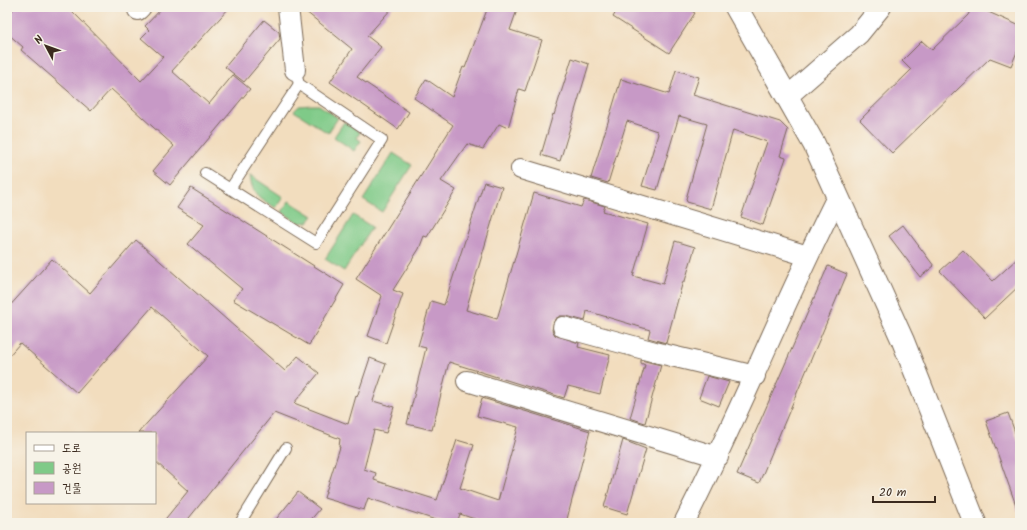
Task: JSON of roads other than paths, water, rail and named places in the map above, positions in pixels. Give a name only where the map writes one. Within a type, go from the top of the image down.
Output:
[{"type":"street","points":[[288,7],[297,77]]},
{"type":"street","points":[[736,7],[814,144],[903,341],[975,523]]},
{"type":"street","points":[[788,96],[859,34],[881,7]]},
{"type":"street","points":[[521,169],[808,256]]},
{"type":"street","points":[[684,523],[718,457],[808,256],[837,197]]},
{"type":"street","points":[[563,327],[655,352],[755,376]]},
{"type":"street","points":[[467,381],[718,457]]},
{"type":"lane","points":[[205,173],[230,189],[316,243],[382,140],[297,77],[230,189]]},
{"type":"lane","points":[[240,523],[286,448]]}]
